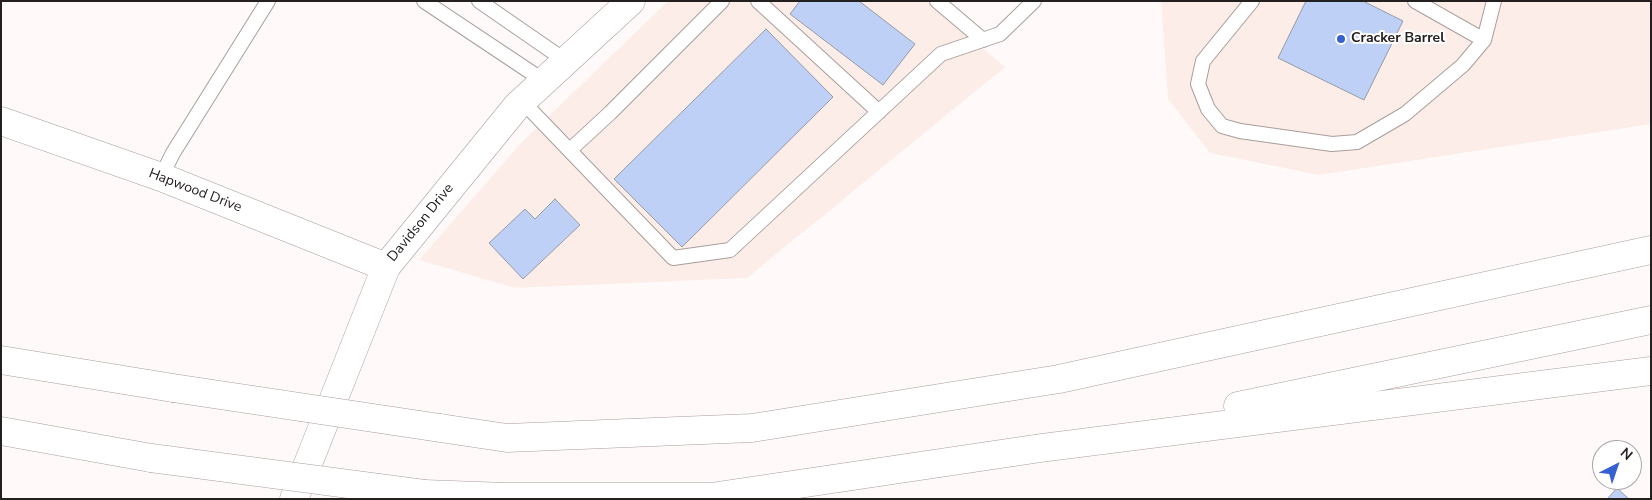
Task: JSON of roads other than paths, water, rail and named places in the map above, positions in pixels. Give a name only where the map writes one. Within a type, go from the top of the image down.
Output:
[{"type":"main road","name":"Davidson Drive","points":[[294,499],[386,267],[522,101],[631,1]]},
{"type":"main road","name":"Hapwood Drive","points":[[1,121],[161,177],[386,267]]},
{"type":"main road","points":[[1,360],[507,438],[752,428],[1059,379],[1651,250]]},
{"type":"main road","points":[[1041,448],[1651,320]]},
{"type":"main road","points":[[1,431],[151,458],[424,494],[506,497],[711,496],[1041,448],[1651,371]]},
{"type":"lane","points":[[161,177],[173,153],[268,1]]},
{"type":"lane","points":[[424,1],[544,81]]},
{"type":"lane","points":[[479,1],[566,60]]},
{"type":"lane","points":[[570,150],[722,1]]},
{"type":"lane","points":[[758,1],[878,112]]},
{"type":"lane","points":[[937,1],[983,40]]},
{"type":"lane","points":[[522,101],[673,258],[730,250],[941,54],[1000,34],[1034,1]]},
{"type":"lane","points":[[1252,1],[1203,61],[1198,84],[1208,109],[1222,126],[1240,131],[1332,144],[1357,142],[1405,114],[1463,65],[1484,40],[1494,1]]},
{"type":"lane","points":[[1415,1],[1484,40]]},
{"type":"place","name":"Cracker Barrel","points":[[1341,39]]}]
